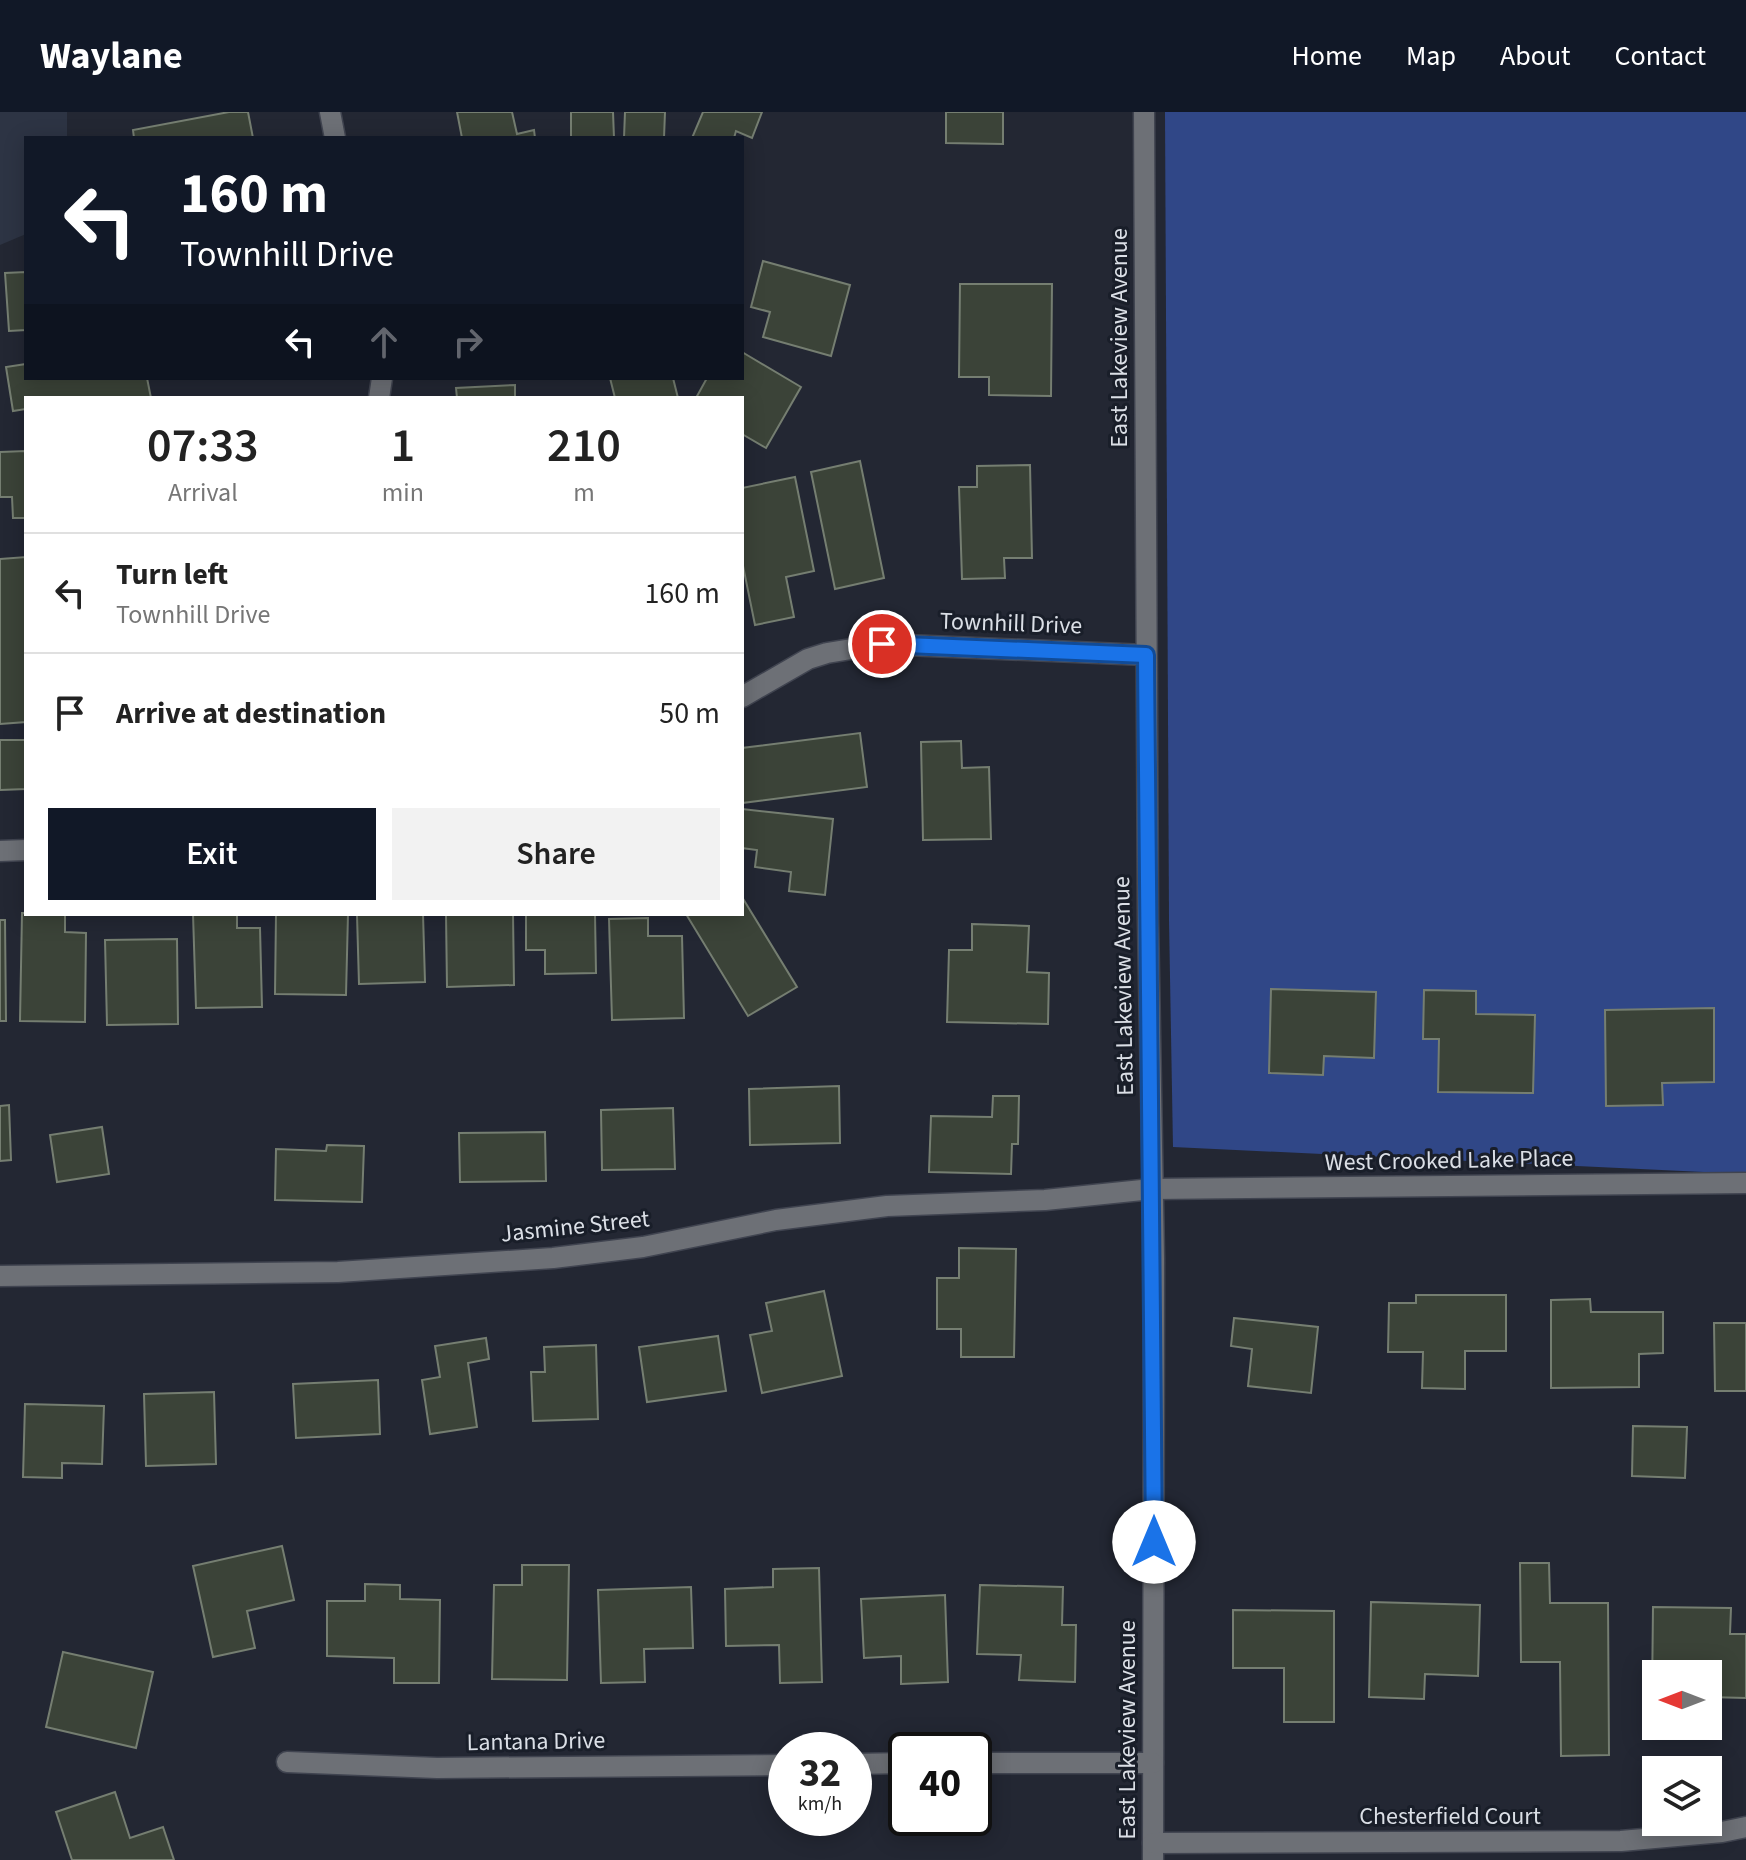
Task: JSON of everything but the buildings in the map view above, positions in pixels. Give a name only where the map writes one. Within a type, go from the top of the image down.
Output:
[{"type":"street","points":[[330,112],[335,136]]},
{"type":"street","name":"East Lakeview Avenue","points":[[1144,112],[1152,1189],[1153,1852]]},
{"type":"street","name":"Townhill Drive","points":[[744,696],[808,659],[882,644],[1146,655]]},
{"type":"street","points":[[0,851],[24,850]]},
{"type":"street","name":"West Crooked Lake Place","points":[[1152,1189],[1746,1183]]},
{"type":"street","name":"Jasmine Street","points":[[0,1276],[338,1272],[553,1258],[643,1247],[776,1220],[873,1208],[1045,1200],[1152,1189]]},
{"type":"street","name":"Lantana Drive","points":[[287,1762],[437,1768],[768,1765]]},
{"type":"street","points":[[992,1763],[1153,1763]]},
{"type":"street","name":"Chesterfield Court","points":[[1153,1852],[1621,1841],[1746,1827]]},
{"type":"shaded area","points":[[0,112],[67,112],[67,136],[24,136],[24,235],[0,245]]},
{"type":"shaded area","points":[[1165,112],[1746,112],[1746,1174],[1173,1147]]},
{"type":"route","points":[[882,644],[1146,655],[1154,1259],[1154,1542]]}]
